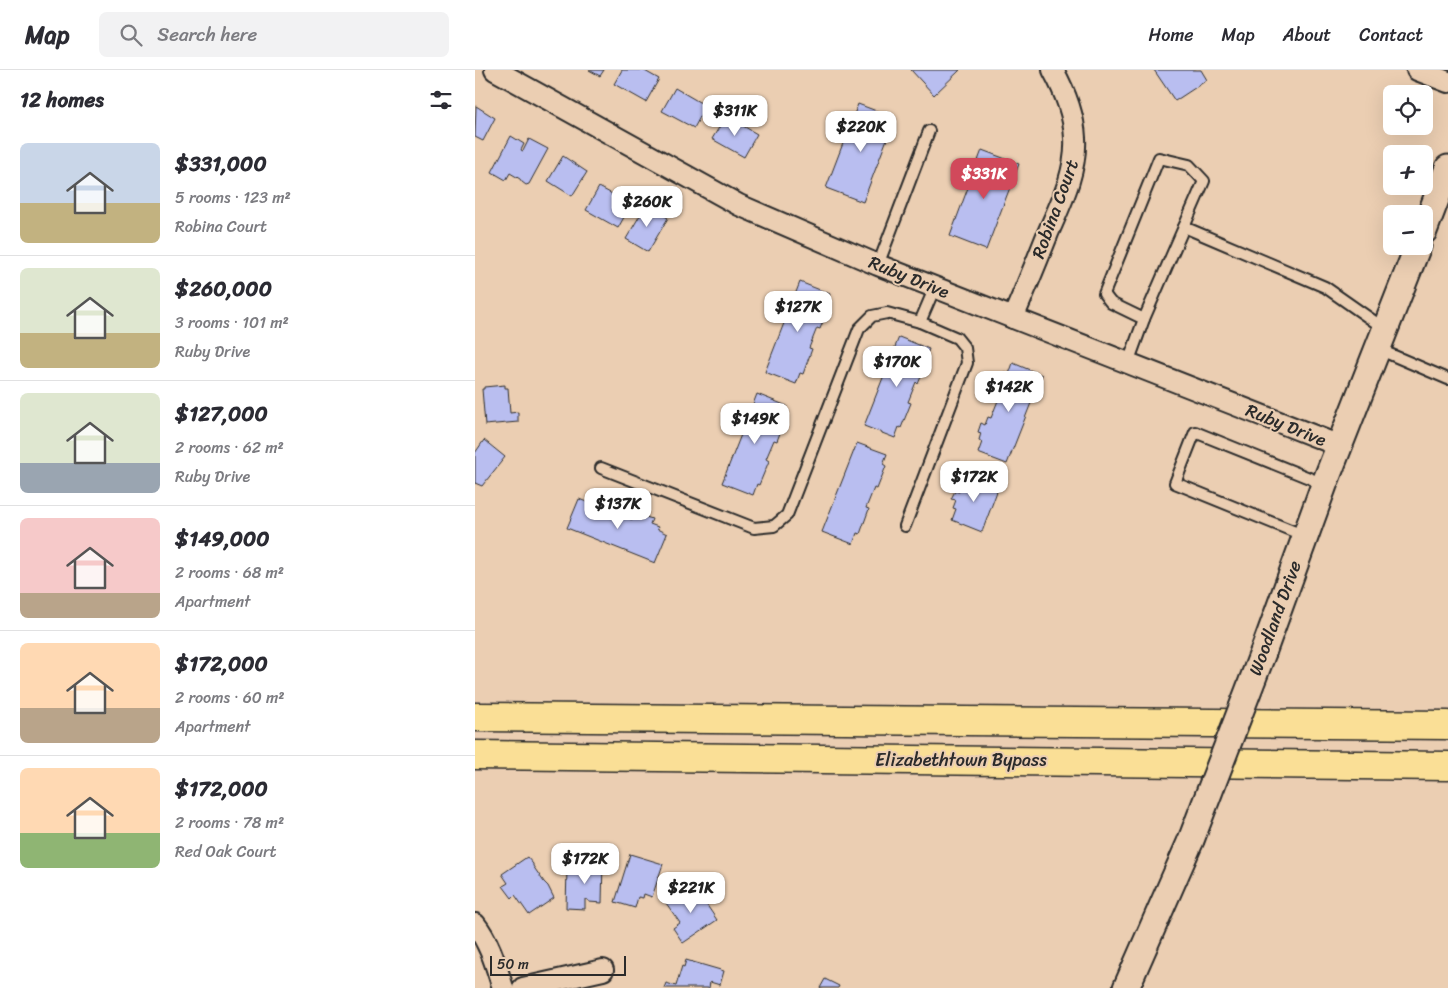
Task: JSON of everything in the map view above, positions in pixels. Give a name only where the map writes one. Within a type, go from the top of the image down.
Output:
[{"type":"highway","points":[[475,717],[1448,725]]},
{"type":"highway","name":"Elizabethtown Bypass","points":[[475,755],[1448,766]]},
{"type":"street","name":"Ruby Drive","points":[[495,70],[739,205],[878,265],[1340,446]]},
{"type":"street","name":"Robina Court","points":[[1013,318],[1065,192],[1073,166],[1075,152],[1074,125],[1067,99],[1053,70]]},
{"type":"street","points":[[1417,70],[1448,82]]},
{"type":"street","points":[[1433,214],[1448,168]]},
{"type":"street","name":"Woodland Drive","points":[[1126,988],[1191,840],[1264,650],[1324,485],[1415,255]]},
{"type":"street","points":[[475,924],[487,943],[503,988]]},
{"type":"street","points":[[523,988],[603,970]]},
{"type":"lane","points":[[878,265],[929,130]]},
{"type":"lane","points":[[1127,362],[1204,181],[1189,164],[1159,158],[1103,294],[1111,303],[1144,319]]},
{"type":"lane","points":[[1184,227],[1325,287],[1382,339],[1448,379]]},
{"type":"lane","points":[[920,322],[935,287]]},
{"type":"lane","points":[[601,468],[754,528],[773,526],[787,515],[859,329],[872,316],[887,313],[920,322],[957,338],[965,348],[967,363],[905,526]]},
{"type":"lane","points":[[1305,536],[1175,483],[1195,432],[1324,485]]},
{"type":"building","points":[[589,70],[604,70],[600,76]]},
{"type":"building","points":[[622,70],[643,70],[659,79],[646,102],[614,84]]},
{"type":"building","points":[[911,70],[960,70],[934,95]]},
{"type":"building","points":[[1154,70],[1201,70],[1207,80],[1175,101]]},
{"type":"building","points":[[675,88],[706,106],[694,128],[662,111]]},
{"type":"building","points":[[858,104],[895,118],[863,202],[826,188]]},
{"type":"building","points":[[476,106],[495,118],[483,141],[475,137]]},
{"type":"building","points":[[726,116],[757,134],[744,157],[712,139]]},
{"type":"building","points":[[511,136],[524,144],[521,150],[523,151],[529,139],[548,149],[529,184],[526,185],[510,173],[506,180],[492,172]]},
{"type":"building","points":[[982,150],[1019,164],[986,250],[950,236]]},
{"type":"building","points":[[563,156],[587,172],[572,196],[548,181]]},
{"type":"building","points":[[599,187],[616,196],[618,192],[633,201],[618,228],[586,210]]},
{"type":"building","points":[[646,205],[668,218],[648,252],[626,239]]},
{"type":"building","points":[[800,282],[830,294],[826,304],[829,306],[820,329],[817,328],[809,348],[812,349],[803,374],[800,373],[796,384],[765,372]]},
{"type":"building","points":[[899,337],[929,349],[925,359],[928,360],[918,384],[916,382],[908,402],[911,403],[895,438],[864,426]]},
{"type":"building","points":[[1013,363],[1042,375],[1007,464],[978,453],[982,442],[979,440],[981,433],[978,432],[981,423],[985,425],[988,417],[991,418],[999,398],[996,397],[999,390],[995,388],[998,379],[1002,380],[1005,373],[1009,374]]},
{"type":"building","points":[[505,385],[505,388],[508,388],[510,413],[518,412],[518,422],[485,425],[482,389],[484,387]]},
{"type":"building","points":[[757,394],[787,406],[783,416],[786,417],[777,441],[774,440],[766,459],[769,461],[753,495],[722,483]]},
{"type":"building","points":[[484,440],[505,457],[482,486],[475,483],[475,453]]},
{"type":"building","points":[[857,443],[887,454],[883,464],[886,466],[877,489],[874,488],[866,508],[869,509],[860,534],[857,533],[853,544],[822,532]]},
{"type":"building","points":[[970,475],[999,486],[982,532],[952,520],[956,509],[953,508],[956,500],[951,499],[955,491],[959,492],[962,485],[965,486]]},
{"type":"building","points":[[579,499],[589,503],[590,500],[598,503],[600,499],[608,502],[607,506],[614,509],[613,512],[633,520],[634,517],[642,520],[643,516],[652,519],[650,524],[667,534],[655,563],[567,528]]},
{"type":"building","points":[[630,854],[663,864],[652,897],[644,894],[643,898],[638,897],[635,908],[615,902]]},
{"type":"building","points":[[527,857],[548,886],[554,898],[529,915],[515,895],[512,898],[503,886],[508,883],[502,874]]},
{"type":"building","points":[[587,861],[603,861],[602,903],[589,902],[585,899],[585,909],[566,908],[567,868],[587,869]]},
{"type":"building","points":[[693,885],[717,920],[683,943],[673,928],[680,923],[666,903]]},
{"type":"building","points":[[686,960],[724,971],[720,985],[710,982],[709,988],[664,988],[666,983],[676,986],[682,966],[684,967]]},
{"type":"building","points":[[825,979],[839,986],[838,988],[820,988]]}]
